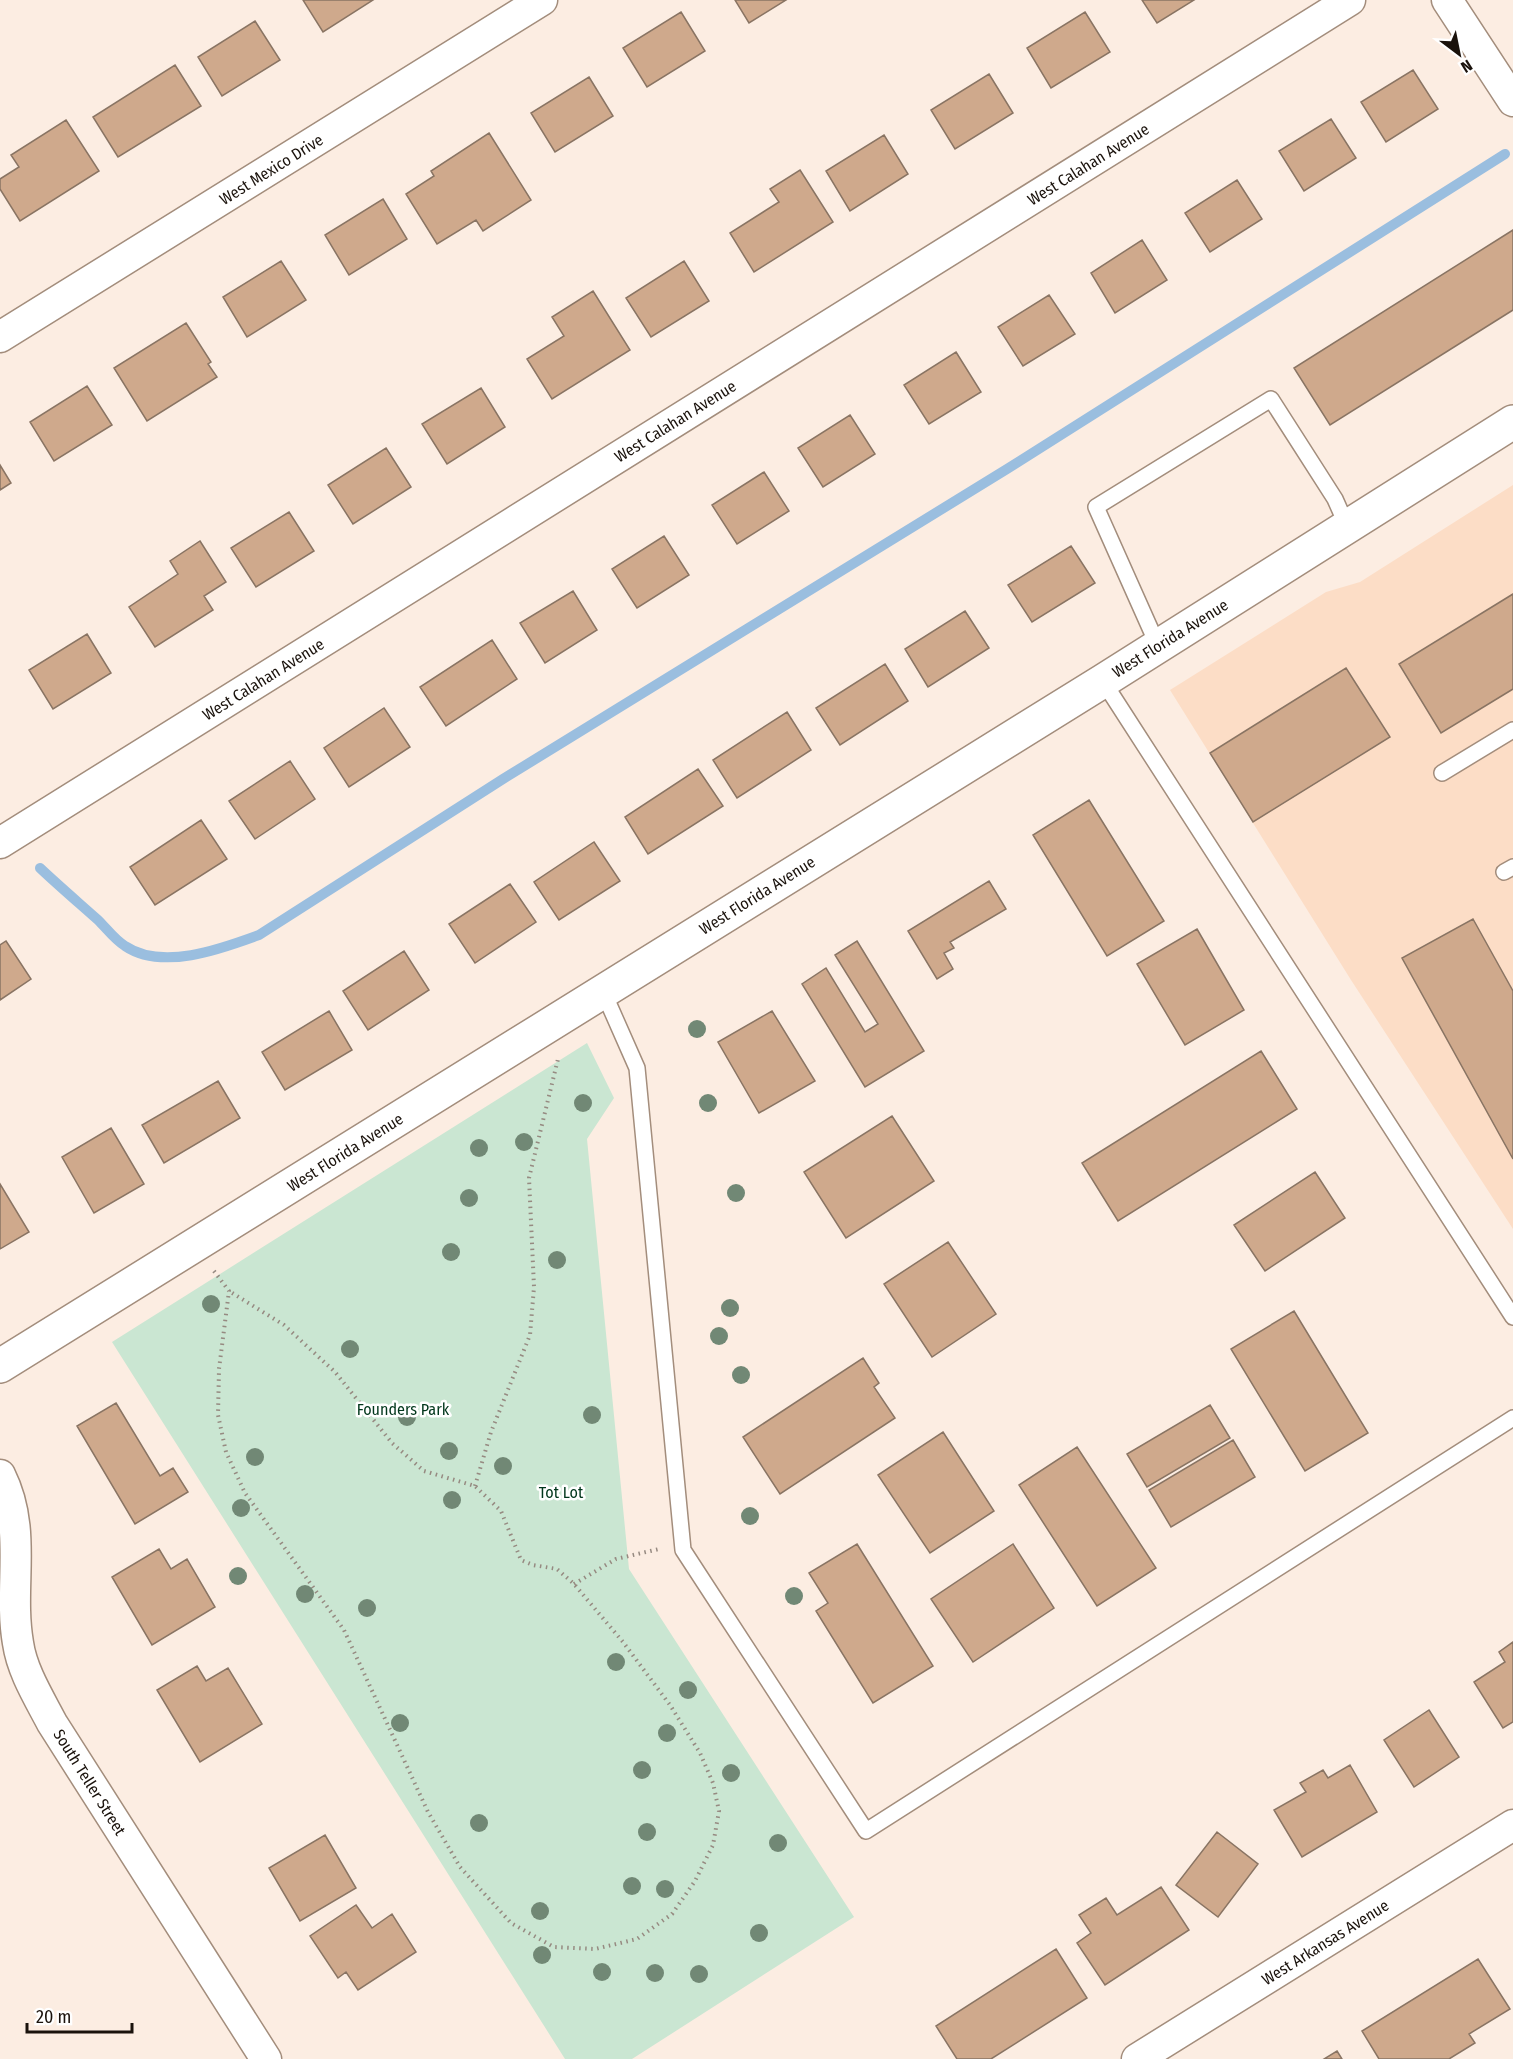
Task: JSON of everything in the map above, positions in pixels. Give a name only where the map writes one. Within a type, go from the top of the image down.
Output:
[{"type":"street","name":"West Mexico Drive","points":[[0,338],[542,0]]},
{"type":"street","name":"West Calahan Avenue","points":[[0,843],[1350,0]]},
{"type":"street","points":[[1447,0],[1513,101]]},
{"type":"street","name":"West Florida Avenue","points":[[0,1366],[1103,681],[1513,422]]},
{"type":"street","name":"South Teller Street","points":[[0,1475],[15,1520],[17,1548],[14,1600],[18,1645],[36,1693],[52,1723],[266,2059]]},
{"type":"street","name":"West Arkansas Avenue","points":[[1137,2059],[1513,1825]]},
{"type":"lane","points":[[1158,646],[1096,507],[1270,399],[1335,499],[1347,526]]},
{"type":"lane","points":[[1103,681],[1513,1317]]},
{"type":"lane","points":[[1442,773],[1513,730]]},
{"type":"lane","points":[[603,991],[637,1068],[683,1550],[866,1831],[1513,1419]]},
{"type":"path","points":[[475,1486],[491,1432],[530,1335],[534,1287],[529,1178],[558,1057]]},
{"type":"path","points":[[212,1268],[229,1291],[284,1324],[335,1372],[392,1443],[424,1471],[475,1486],[501,1511],[521,1560],[533,1565],[557,1569],[574,1584],[623,1642],[670,1705],[700,1753],[713,1783],[719,1810],[713,1845],[695,1881],[672,1914],[637,1939],[595,1949],[555,1947],[512,1923],[460,1867],[428,1812],[344,1630],[245,1493],[226,1452],[218,1415],[219,1369],[229,1291]]},
{"type":"path","points":[[574,1584],[616,1559],[682,1544]]},
{"type":"shaded area","points":[[1513,485],[1513,1229],[1351,980],[1170,690],[1326,592],[1360,582]]},
{"type":"green space","name":"Founders Park","points":[[587,1043],[614,1098],[587,1139],[629,1569],[854,1917],[632,2059],[565,2059],[112,1342]]},
{"type":"building","points":[[303,0],[373,0],[323,32]]},
{"type":"building","points":[[735,0],[786,0],[749,23]]},
{"type":"building","points":[[1142,0],[1194,0],[1157,23]]},
{"type":"building","points":[[681,12],[705,51],[647,87],[623,48]]},
{"type":"building","points":[[1085,12],[1110,52],[1051,88],[1027,48]]},
{"type":"building","points":[[255,21],[280,60],[222,96],[198,57]]},
{"type":"building","points":[[175,65],[201,106],[118,157],[93,117]]},
{"type":"building","points":[[1413,70],[1438,109],[1386,142],[1361,102]]},
{"type":"building","points":[[989,74],[1013,113],[955,149],[931,110]]},
{"type":"building","points":[[589,77],[613,116],[555,152],[531,113]]},
{"type":"building","points":[[1331,119],[1356,158],[1304,191],[1279,151]]},
{"type":"building","points":[[66,120],[99,171],[20,221],[0,189],[0,179],[19,167],[11,155]]},
{"type":"building","points":[[489,133],[531,200],[483,231],[476,220],[437,244],[406,194],[434,176],[431,171]]},
{"type":"building","points":[[884,135],[908,174],[850,211],[826,171]]},
{"type":"building","points":[[800,170],[833,222],[754,272],[730,233],[779,202],[770,189]]},
{"type":"building","points":[[1237,180],[1262,219],[1210,252],[1185,213]]},
{"type":"building","points":[[383,199],[407,239],[349,275],[325,235]]},
{"type":"building","points":[[1513,230],[1513,310],[1330,425],[1294,368]]},
{"type":"building","points":[[1142,240],[1167,280],[1115,313],[1091,273]]},
{"type":"building","points":[[281,261],[306,300],[247,337],[223,297]]},
{"type":"building","points":[[684,261],[709,301],[651,337],[626,298]]},
{"type":"building","points":[[593,291],[630,350],[552,399],[527,359],[564,336],[552,317]]},
{"type":"building","points":[[1049,295],[1075,334],[1023,366],[998,327]]},
{"type":"building","points":[[186,323],[211,362],[208,364],[217,377],[147,421],[114,368]]},
{"type":"building","points":[[956,352],[981,392],[929,424],[904,385]]},
{"type":"building","points":[[87,386],[112,425],[54,461],[30,422]]},
{"type":"building","points":[[481,388],[505,427],[447,464],[422,424]]},
{"type":"building","points":[[850,415],[875,454],[823,487],[798,448]]},
{"type":"building","points":[[386,448],[411,487],[353,524],[328,485]]},
{"type":"building","points":[[0,465],[11,483],[0,490]]},
{"type":"building","points":[[764,472],[789,511],[737,544],[712,505]]},
{"type":"building","points":[[289,512],[314,551],[256,587],[231,548]]},
{"type":"building","points":[[664,536],[689,575],[637,608],[612,569]]},
{"type":"building","points":[[200,541],[226,582],[204,596],[213,610],[155,647],[129,607],[178,574],[170,561]]},
{"type":"building","points":[[1071,546],[1095,583],[1032,622],[1008,585]]},
{"type":"building","points":[[573,591],[597,630],[545,663],[520,623]]},
{"type":"building","points":[[1513,594],[1513,689],[1441,733],[1399,664]]},
{"type":"building","points":[[965,611],[989,648],[928,687],[905,649]]},
{"type":"building","points":[[87,634],[111,673],[53,709],[29,670]]},
{"type":"building","points":[[492,640],[517,679],[446,726],[420,687]]},
{"type":"building","points":[[885,664],[908,701],[840,745],[816,708]]},
{"type":"building","points":[[1346,668],[1390,737],[1253,822],[1210,753]]},
{"type":"building","points":[[384,708],[410,747],[349,787],[324,748]]},
{"type":"building","points":[[787,712],[811,750],[737,798],[713,760]]},
{"type":"building","points":[[290,761],[315,799],[255,839],[229,801]]},
{"type":"building","points":[[698,769],[723,806],[648,854],[625,817]]},
{"type":"building","points":[[1089,800],[1164,921],[1107,956],[1033,835]]},
{"type":"building","points":[[201,820],[227,859],[155,905],[130,867]]},
{"type":"building","points":[[594,842],[620,881],[559,920],[534,882]]},
{"type":"building","points":[[989,881],[1006,909],[950,942],[954,948],[944,953],[953,969],[937,979],[908,931]]},
{"type":"building","points":[[510,884],[536,922],[475,963],[449,924]]},
{"type":"building","points":[[1473,919],[1513,991],[1513,1159],[1402,958]]},
{"type":"building","points":[[1197,929],[1244,1010],[1185,1045],[1137,964]]},
{"type":"building","points":[[6,941],[31,979],[0,1000],[0,945]]},
{"type":"building","points":[[857,941],[924,1051],[865,1087],[802,984],[826,968],[865,1032],[878,1024],[835,955]]},
{"type":"building","points":[[404,951],[429,990],[368,1030],[343,991]]},
{"type":"building","points":[[329,1011],[352,1050],[285,1090],[262,1052]]},
{"type":"building","points":[[772,1011],[815,1081],[759,1113],[718,1042]]},
{"type":"building","points":[[1261,1051],[1297,1109],[1118,1221],[1082,1163]]},
{"type":"building","points":[[218,1081],[240,1118],[164,1163],[142,1125]]},
{"type":"building","points":[[892,1116],[934,1181],[846,1238],[804,1172]]},
{"type":"building","points":[[111,1128],[144,1184],[94,1213],[62,1157]]},
{"type":"building","points":[[1315,1172],[1345,1218],[1265,1271],[1234,1225]]},
{"type":"building","points":[[0,1184],[29,1232],[0,1249]]},
{"type":"building","points":[[948,1242],[996,1314],[932,1357],[884,1284]]},
{"type":"building","points":[[1294,1311],[1368,1433],[1305,1471],[1231,1349]]},
{"type":"building","points":[[863,1358],[879,1383],[874,1387],[895,1418],[780,1494],[743,1437]]},
{"type":"building","points":[[116,1403],[160,1476],[173,1468],[188,1492],[135,1524],[77,1426]]},
{"type":"building","points":[[1210,1405],[1230,1438],[1147,1487],[1127,1454]]},
{"type":"building","points":[[943,1432],[994,1511],[930,1553],[878,1475]]},
{"type":"building","points":[[1233,1440],[1255,1477],[1171,1527],[1149,1490]]},
{"type":"building","points":[[1077,1447],[1156,1568],[1097,1606],[1019,1485]]},
{"type":"building","points":[[857,1544],[933,1666],[873,1703],[816,1611],[828,1603],[809,1573]]},
{"type":"building","points":[[1013,1544],[1054,1608],[973,1662],[931,1599]]},
{"type":"building","points":[[159,1549],[171,1569],[187,1559],[215,1607],[152,1645],[112,1577]]},
{"type":"building","points":[[1513,1642],[1513,1722],[1503,1728],[1474,1682],[1505,1662],[1499,1652]]},
{"type":"building","points":[[197,1666],[206,1681],[228,1668],[262,1724],[200,1762],[157,1690]]},
{"type":"building","points":[[1429,1710],[1459,1757],[1414,1787],[1384,1740]]},
{"type":"building","points":[[1350,1765],[1377,1812],[1302,1857],[1274,1810],[1306,1792],[1300,1783],[1323,1770],[1328,1778]]},
{"type":"building","points":[[1217,1832],[1258,1864],[1218,1917],[1176,1885]]},
{"type":"building","points":[[325,1835],[356,1888],[300,1921],[269,1868]]},
{"type":"building","points":[[1161,1887],[1189,1930],[1105,1985],[1077,1943],[1091,1933],[1079,1915],[1106,1898],[1117,1915]]},
{"type":"building","points":[[356,1905],[372,1928],[392,1914],[416,1952],[358,1990],[346,1972],[338,1978],[310,1936]]},
{"type":"building","points":[[1056,1949],[1087,1998],[991,2059],[957,2059],[936,2026]]},
{"type":"building","points":[[1478,1959],[1510,2009],[1469,2034],[1475,2043],[1449,2059],[1379,2059],[1362,2031]]},
{"type":"building","points":[[1337,2051],[1342,2059],[1324,2059]]},
{"type":"waterway","points":[[40,868],[118,941],[140,953],[156,957],[192,955],[259,935],[503,779],[1007,469],[1505,154]]},
{"type":"park label","name":"Tot Lot","points":[[561,1492]]}]
